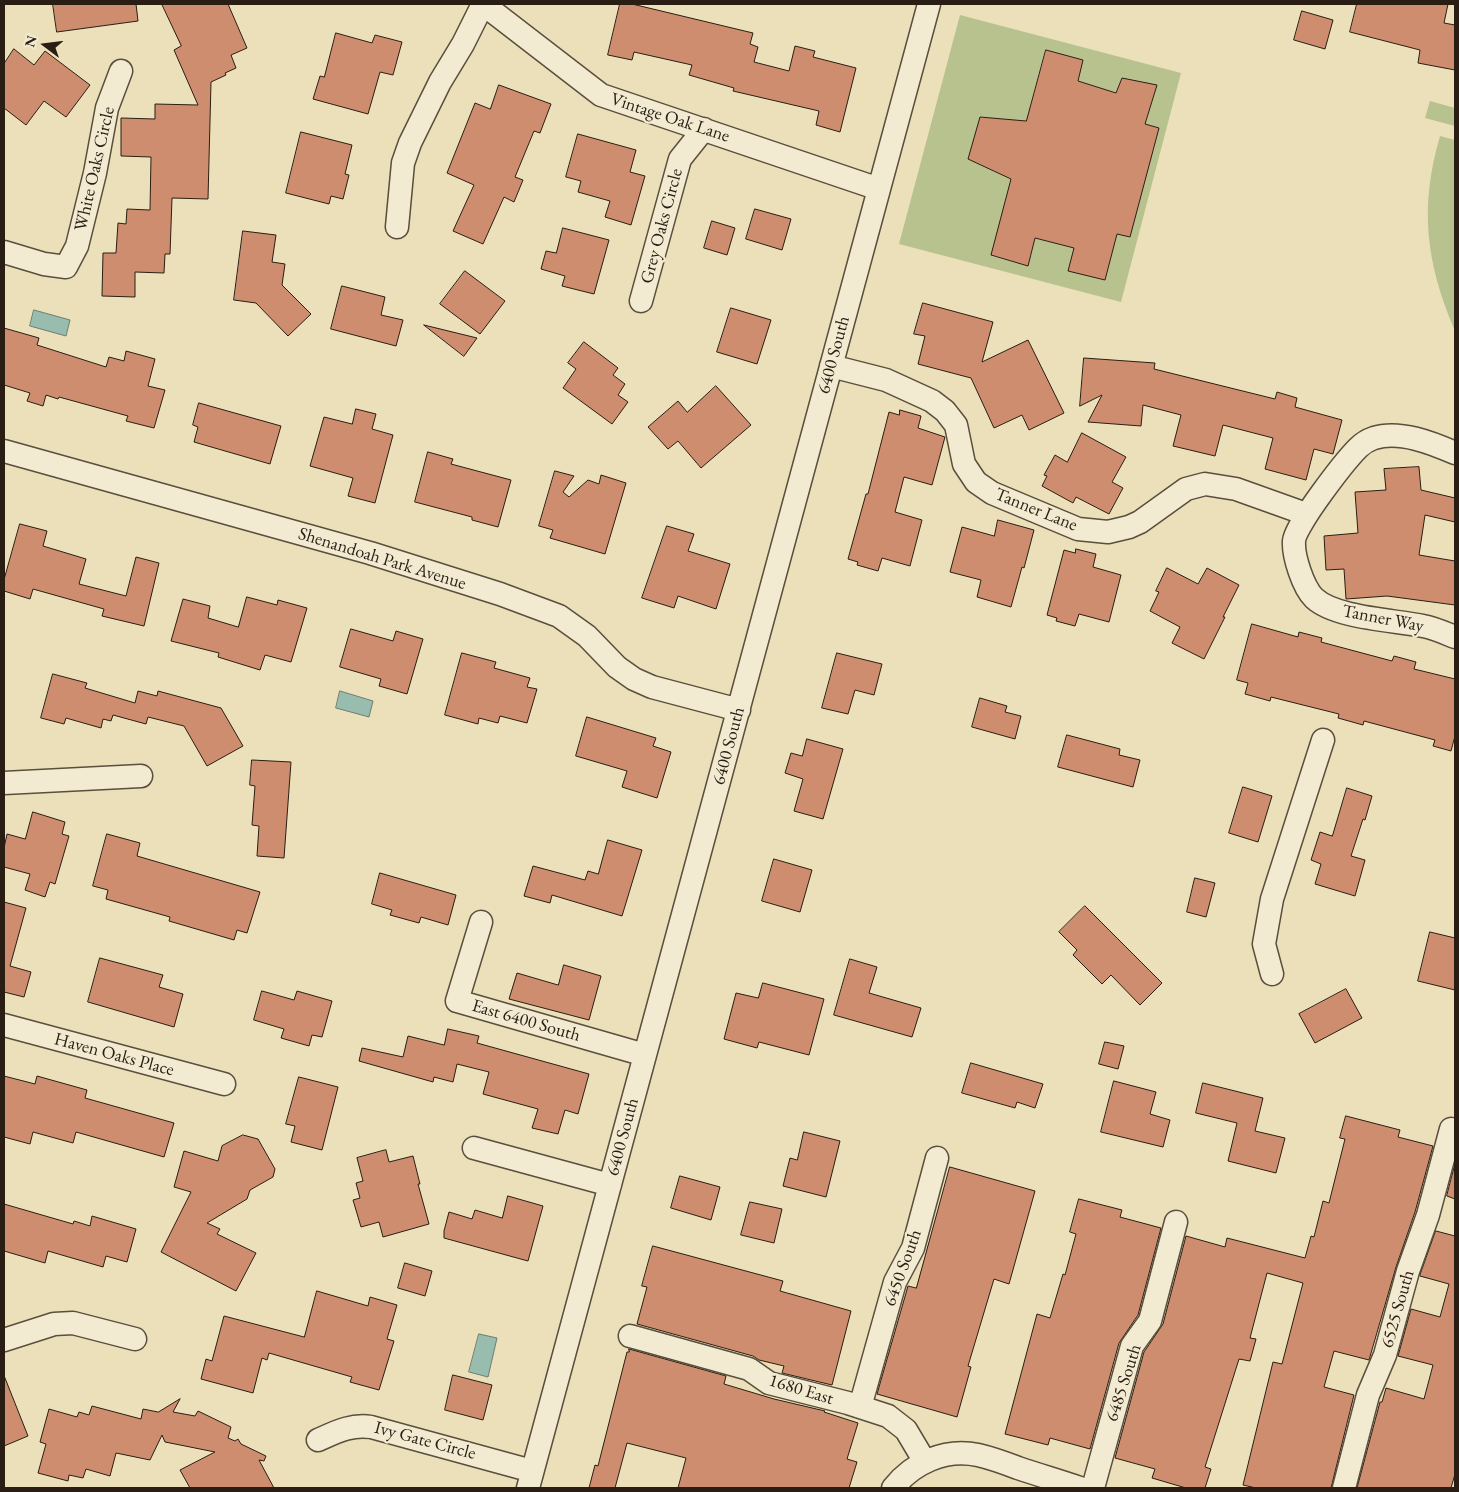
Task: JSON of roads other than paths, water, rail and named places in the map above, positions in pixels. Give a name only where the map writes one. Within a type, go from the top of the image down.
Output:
[{"type":"street","name":"Vintage Oak Lane","points":[[397,227],[404,163],[410,143],[440,82],[463,44],[483,4],[601,95],[879,189]]},
{"type":"street","name":"6400 South","points":[[530,1479],[930,4]]},
{"type":"street","name":"White Oaks Circle","points":[[4,252],[44,264],[66,267],[77,246],[95,173],[107,108],[122,71]]},
{"type":"street","name":"Grey Oaks Circle","points":[[641,301],[680,159],[704,129]]},
{"type":"street","name":"Tanner Lane","points":[[831,366],[886,380],[925,397],[940,406],[956,425],[964,464],[976,482],[992,493],[1078,529],[1108,532],[1129,528],[1186,489],[1205,484],[1215,484],[1236,489],[1306,514]]},
{"type":"street","points":[[1306,514],[1351,456],[1360,446],[1374,438],[1393,436],[1413,439],[1433,444],[1455,453]]},
{"type":"street","name":"Shenandoah Park Avenue","points":[[4,451],[370,553],[500,594],[559,616],[587,636],[617,667],[634,680],[652,687],[738,710]]},
{"type":"street","name":"Tanner Way","points":[[1306,514],[1294,540],[1300,575],[1314,598],[1328,608],[1423,626],[1455,637]]},
{"type":"street","points":[[1272,974],[1264,944],[1272,899],[1323,740]]},
{"type":"street","points":[[4,783],[141,776]]},
{"type":"street","name":"East 6400 South","points":[[481,922],[457,1001],[645,1055]]},
{"type":"street","name":"Haven Oaks Place","points":[[4,1025],[224,1084]]},
{"type":"street","name":"6525 South","points":[[1344,1488],[1368,1395],[1385,1356],[1408,1271],[1428,1215],[1451,1129]]},
{"type":"street","points":[[474,1148],[610,1185]]},
{"type":"street","name":"6450 South","points":[[860,1407],[895,1282],[913,1248],[937,1158]]},
{"type":"street","name":"6485 South","points":[[1093,1488],[1132,1346],[1150,1321],[1176,1222]]},
{"type":"street","points":[[4,1340],[54,1324],[73,1323],[135,1339]]},
{"type":"street","name":"1680 East","points":[[630,1336],[749,1369],[770,1383],[888,1416],[898,1422],[909,1435],[925,1462]]},
{"type":"street","name":"Ivy Gate Circle","points":[[318,1440],[347,1427],[372,1427],[530,1479]]},
{"type":"street","points":[[893,1488],[913,1468],[950,1454],[977,1455],[1080,1488]]}]
